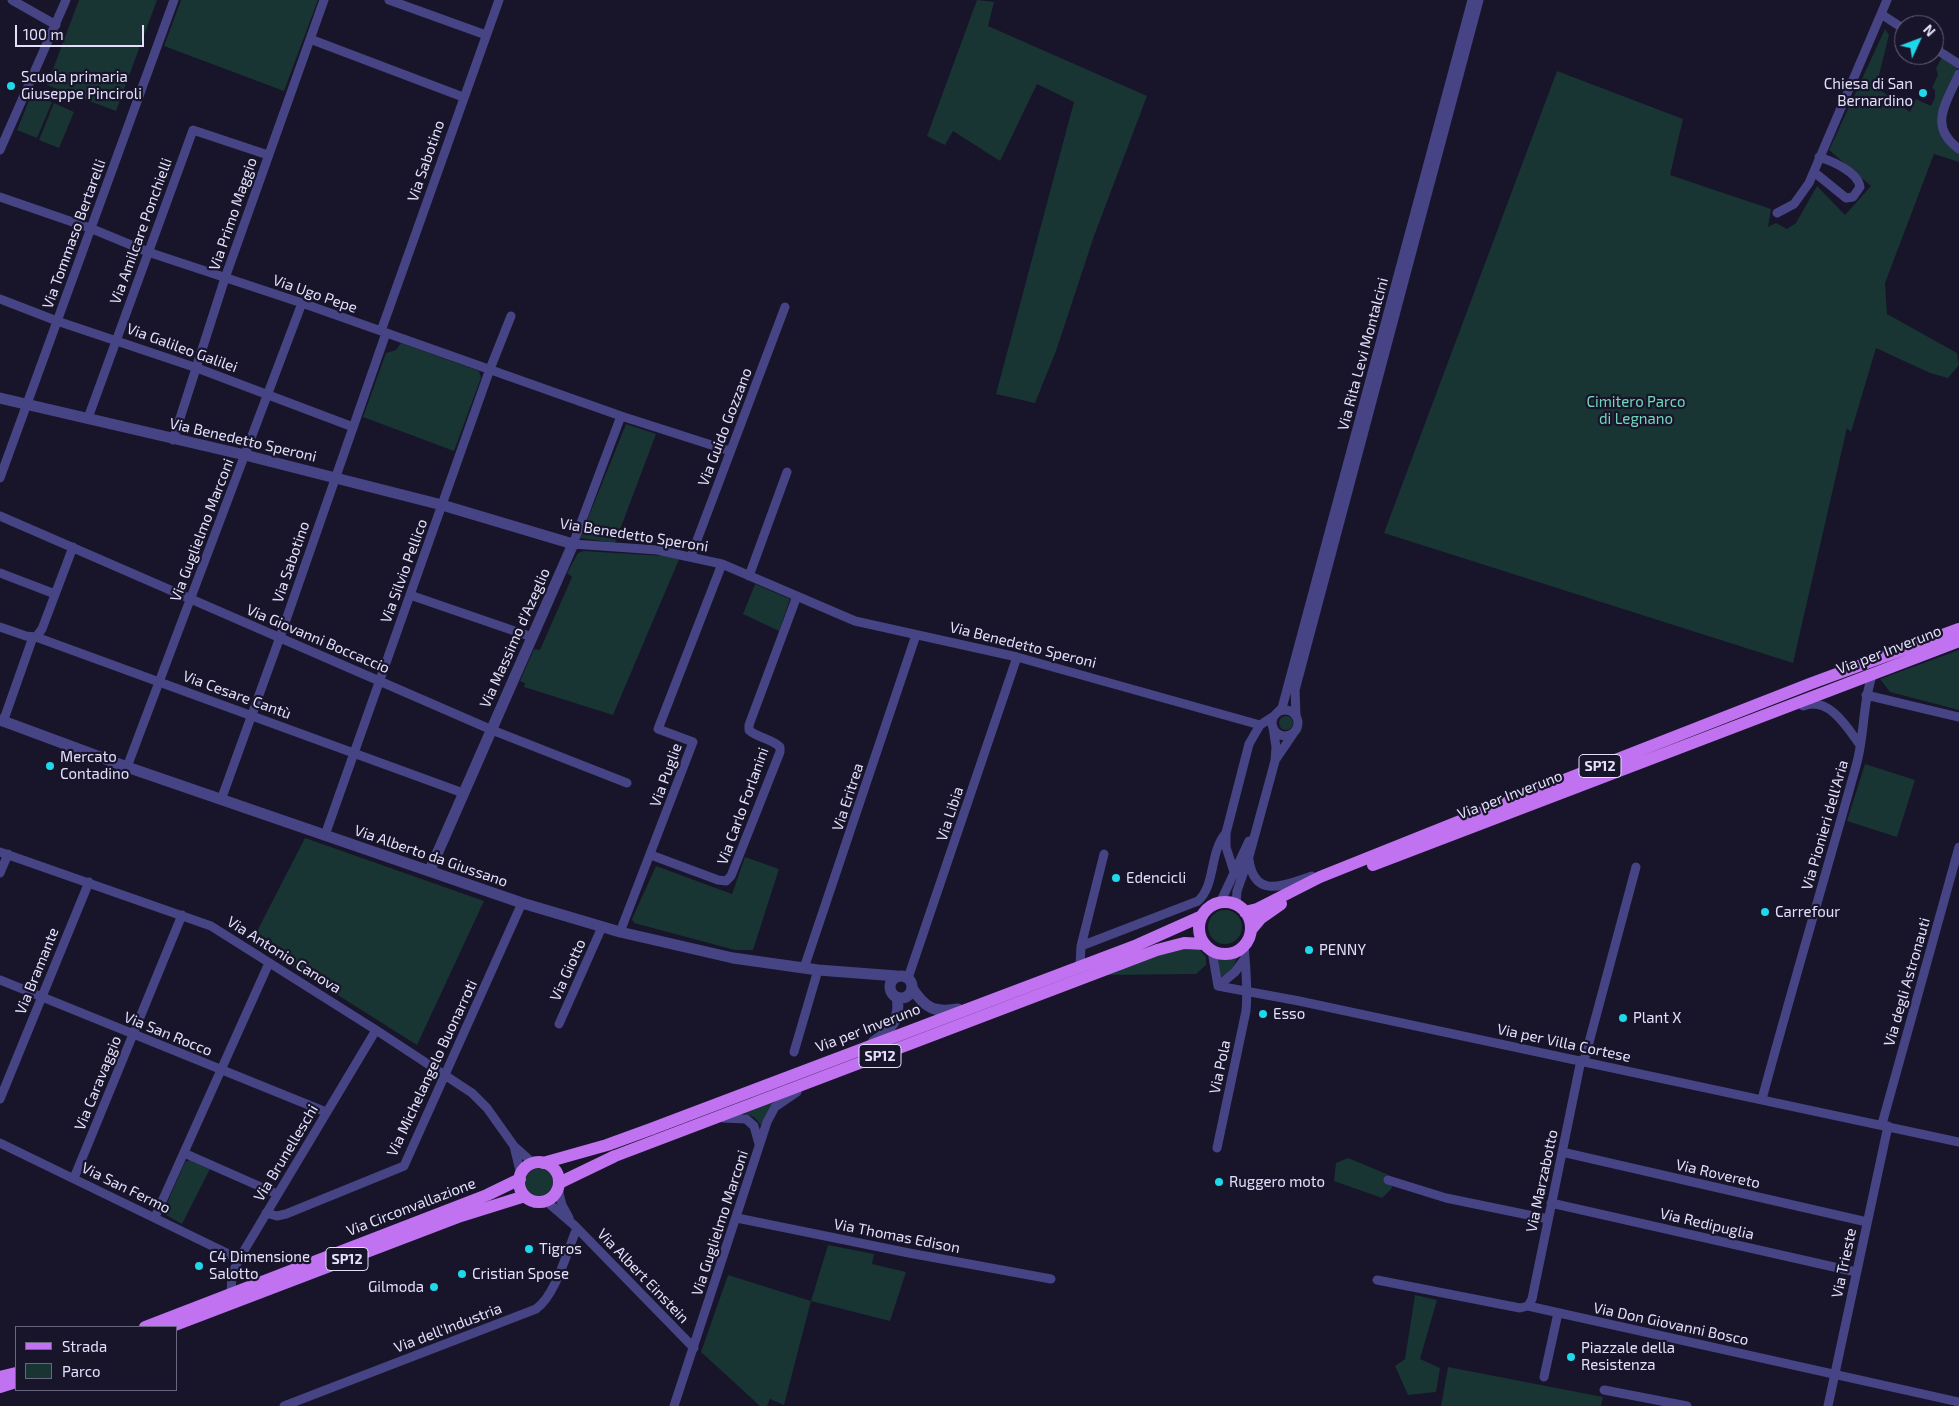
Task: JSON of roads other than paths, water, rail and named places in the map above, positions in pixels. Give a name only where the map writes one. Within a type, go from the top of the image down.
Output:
[{"type":"main road","name":"Via per Inveruno","points":[[1241,908],[1257,909],[1274,898],[1344,868],[1697,728],[1959,629]]},
{"type":"main road","name":"Via per Inveruno","points":[[1251,930],[1273,908],[1316,887],[1959,641]]},
{"type":"main road","points":[[1220,903],[1241,908],[1251,930],[1244,946],[1229,954],[1208,947],[1199,930],[1202,916],[1207,910],[1220,903]]},
{"type":"main road","name":"Via per Inveruno","points":[[538,1163],[628,1137],[1137,945],[1202,916]]},
{"type":"main road","name":"Via per Inveruno","points":[[559,1186],[589,1167],[1157,950],[1184,943],[1208,947]]},
{"type":"main road","points":[[538,1163],[557,1172],[559,1186],[551,1198],[546,1201],[534,1202],[525,1196],[520,1185],[520,1177],[528,1166],[538,1163]]},
{"type":"main road","name":"Via Circonvallazione","points":[[148,1326],[487,1195],[520,1177]]},
{"type":"main road","name":"Via Circonvallazione","points":[[173,1326],[461,1216],[525,1196]]},
{"type":"main road","points":[[0,1377],[15,1372]]},
{"type":"main road","points":[[0,1387],[15,1382]]},
{"type":"street","points":[[12,0],[56,25]]},
{"type":"street","points":[[0,150],[66,0]]},
{"type":"street","name":"Via Tommaso Bertarelli","points":[[0,478],[174,0]]},
{"type":"street","name":"Via Primo Maggio","points":[[173,440],[225,278],[324,0]]},
{"type":"street","points":[[389,0],[486,35]]},
{"type":"street","name":"Via Sabotino","points":[[221,800],[353,427],[383,332],[463,97],[499,0]]},
{"type":"street","name":"Via Rita Levi Montalcini","points":[[1276,714],[1282,708],[1472,0]]},
{"type":"street","name":"Via Rita Levi Montalcini","points":[[1296,715],[1296,690],[1330,556],[1479,0]]},
{"type":"street","points":[[1777,212],[1794,204],[1814,172],[1887,0]]},
{"type":"street","points":[[1881,14],[1894,22]]},
{"type":"street","points":[[310,39],[463,97]]},
{"type":"street","points":[[1944,54],[1959,64]]},
{"type":"street","points":[[1959,74],[1941,121],[1945,136],[1959,149]]},
{"type":"street","name":"Via Amilcare Ponchielli","points":[[88,418],[193,130],[268,155]]},
{"type":"street","points":[[1814,172],[1846,198],[1853,197],[1860,187],[1856,179],[1836,163],[1819,157]]},
{"type":"street","name":"Via Ugo Pepe","points":[[0,197],[90,228],[148,252],[302,303],[621,416],[730,451]]},
{"type":"street","name":"Via Galileo Galilei","points":[[0,299],[57,321],[116,339],[197,368],[353,427]]},
{"type":"street","name":"Via Guglielmo Marconi","points":[[127,767],[189,600],[269,395],[302,303]]},
{"type":"street","name":"Via Guido Gozzano","points":[[691,556],[784,307]]},
{"type":"street","name":"Via Silvio Pellico","points":[[325,835],[490,369],[511,316]]},
{"type":"street","name":"Via Benedetto Speroni","points":[[0,398],[173,440],[245,455],[442,505],[573,544],[657,550],[722,564],[855,620],[1016,657],[1260,725]]},
{"type":"street","name":"Via Massimo d'Azeglio","points":[[430,870],[573,544],[621,416]]},
{"type":"street","points":[[749,576],[787,472]]},
{"type":"street","name":"Via Giovanni Boccaccio","points":[[0,516],[189,600],[280,637],[492,730],[627,783]]},
{"type":"street","points":[[2,721],[35,637],[42,629],[73,547]]},
{"type":"street","name":"Via Puglie","points":[[620,932],[693,742],[658,729],[722,564]]},
{"type":"street","points":[[0,573],[55,594]]},
{"type":"street","points":[[410,595],[532,637]]},
{"type":"street","name":"Via Carlo Forlanini","points":[[651,855],[718,880],[726,881],[731,876],[780,752],[780,747],[776,743],[752,733],[749,730],[749,725],[797,596]]},
{"type":"street","name":"Via Cesare Cantù","points":[[0,627],[35,637],[463,793]]},
{"type":"street","name":"Via Eritrea","points":[[804,968],[916,635]]},
{"type":"street","name":"Via Libia","points":[[906,981],[1016,657]]},
{"type":"street","name":"Via Pionieri dell'Aria","points":[[1762,1099],[1800,959],[1857,763],[1866,695],[1873,673]]},
{"type":"street","points":[[1866,695],[1959,717]]},
{"type":"street","points":[[1656,756],[1675,753],[1806,704],[1818,703],[1828,708],[1842,720],[1860,745]]},
{"type":"street","points":[[1233,868],[1226,847],[1226,834],[1250,744],[1260,725],[1285,710],[1296,715],[1298,723],[1275,761]]},
{"type":"street","points":[[1241,908],[1237,891],[1248,860],[1275,761],[1276,747],[1272,727],[1276,714]]},
{"type":"street","name":"Via Alberto da Giussano","points":[[2,721],[221,800],[522,903],[602,927],[733,958],[818,970],[865,974],[906,981]]},
{"type":"street","points":[[1272,727],[1281,736],[1293,734]]},
{"type":"street","points":[[1220,903],[1233,868],[1258,820]]},
{"type":"street","points":[[1081,946],[1198,901],[1204,894],[1217,848],[1226,834]]},
{"type":"street","name":"Via degli Astronauti","points":[[1882,1124],[1959,847]]},
{"type":"street","points":[[0,873],[4,853]]},
{"type":"street","name":"Via Antonio Canova","points":[[4,853],[210,926],[376,1030],[472,1093],[487,1108],[514,1146],[538,1163]]},
{"type":"street","points":[[1080,966],[1081,946],[1104,854]]},
{"type":"street","name":"Via per Inveruno","points":[[1248,860],[1250,870],[1258,882],[1264,886],[1275,888],[1344,868]]},
{"type":"street","points":[[1211,868],[1219,862],[1233,868]]},
{"type":"street","name":"Via Marzabotto","points":[[1528,1306],[1532,1299],[1582,1061],[1636,867]]},
{"type":"street","name":"Via Bramante","points":[[0,1099],[89,882]]},
{"type":"street","name":"Via Michelangelo Buonarroti","points":[[266,1212],[277,1216],[286,1214],[404,1166],[522,903]]},
{"type":"street","name":"Via Caravaggio","points":[[74,1178],[182,915]]},
{"type":"street","name":"Via Giotto","points":[[559,1024],[602,927]]},
{"type":"street","points":[[1244,946],[1243,961],[1248,991]]},
{"type":"street","points":[[1208,947],[1218,986],[1235,972],[1243,961]]},
{"type":"street","points":[[155,1217],[269,963]]},
{"type":"street","points":[[794,1052],[818,970]]},
{"type":"street","name":"Via Alberto da Giussano","points":[[865,974],[893,993]]},
{"type":"street","name":"Via San Rocco","points":[[0,980],[326,1112]]},
{"type":"street","points":[[863,1048],[895,1024],[898,1016],[891,981],[906,981]]},
{"type":"street","points":[[893,993],[907,996],[906,981]]},
{"type":"street","points":[[906,981],[928,1007],[945,1012],[967,1008]]},
{"type":"street","name":"Via per Villa Cortese","points":[[1218,986],[1882,1124],[1959,1142]]},
{"type":"street","name":"Via Pola","points":[[1217,1148],[1246,1011],[1248,991]]},
{"type":"street","name":"Via Brunelleschi","points":[[231,1294],[232,1274],[239,1259],[376,1030]]},
{"type":"street","name":"Via Guglielmo Marconi","points":[[674,1406],[737,1218],[766,1122],[775,1107],[788,1096],[826,1076]]},
{"type":"street","points":[[712,1120],[735,1117],[746,1119],[754,1126],[759,1144]]},
{"type":"street","name":"Via Trieste","points":[[1828,1406],[1867,1222],[1882,1124]]},
{"type":"street","name":"Via San Fermo","points":[[0,1143],[239,1259]]},
{"type":"street","name":"Via Antonio Canova","points":[[514,1146],[520,1177]]},
{"type":"street","name":"Via Rovereto","points":[[1562,1152],[1867,1222]]},
{"type":"street","points":[[184,1153],[277,1194]]},
{"type":"street","points":[[1388,1180],[1446,1198],[1548,1219]]},
{"type":"street","name":"Via Albert Einstein","points":[[559,1186],[562,1205],[574,1225]]},
{"type":"street","name":"Via Albert Einstein","points":[[546,1201],[574,1225],[694,1348]]},
{"type":"street","name":"Via Redipuglia","points":[[1552,1203],[1856,1272]]},
{"type":"street","name":"Via Thomas Edison","points":[[737,1218],[910,1254],[1051,1279]]},
{"type":"street","name":"Via dell'Industria","points":[[284,1406],[536,1309],[549,1294],[574,1225]]},
{"type":"street","name":"Via Don Giovanni Bosco","points":[[1377,1280],[1520,1308],[1528,1306],[1959,1402]]},
{"type":"street","points":[[1544,1377],[1558,1313]]},
{"type":"street","points":[[1604,1390],[1687,1406]]},
{"type":"place","name":"Scuola primaria Giuseppe Pinciroli","points":[[11,86]]},
{"type":"place","name":"Chiesa di San Bernardino","points":[[1923,93]]},
{"type":"place","name":"Mercato Contadino","points":[[50,766]]},
{"type":"place","name":"Edencicli","points":[[1116,878]]},
{"type":"place","name":"Carrefour","points":[[1765,912]]},
{"type":"place","name":"PENNY","points":[[1309,950]]},
{"type":"place","name":"Esso","points":[[1263,1014]]},
{"type":"place","name":"Plant X","points":[[1623,1018]]},
{"type":"place","name":"Ruggero moto","points":[[1219,1182]]},
{"type":"place","name":"Tigros","points":[[529,1249]]},
{"type":"place","name":"C4 Dimensione Salotto","points":[[199,1266]]},
{"type":"place","name":"Cristian Spose","points":[[462,1274]]},
{"type":"place","name":"Gilmoda","points":[[434,1287]]},
{"type":"place","name":"Piazzale della Resistenza","points":[[1571,1357]]},
{"type":"park label","name":"Cimitero Parco di Legnano","points":[[1636,410]]}]
